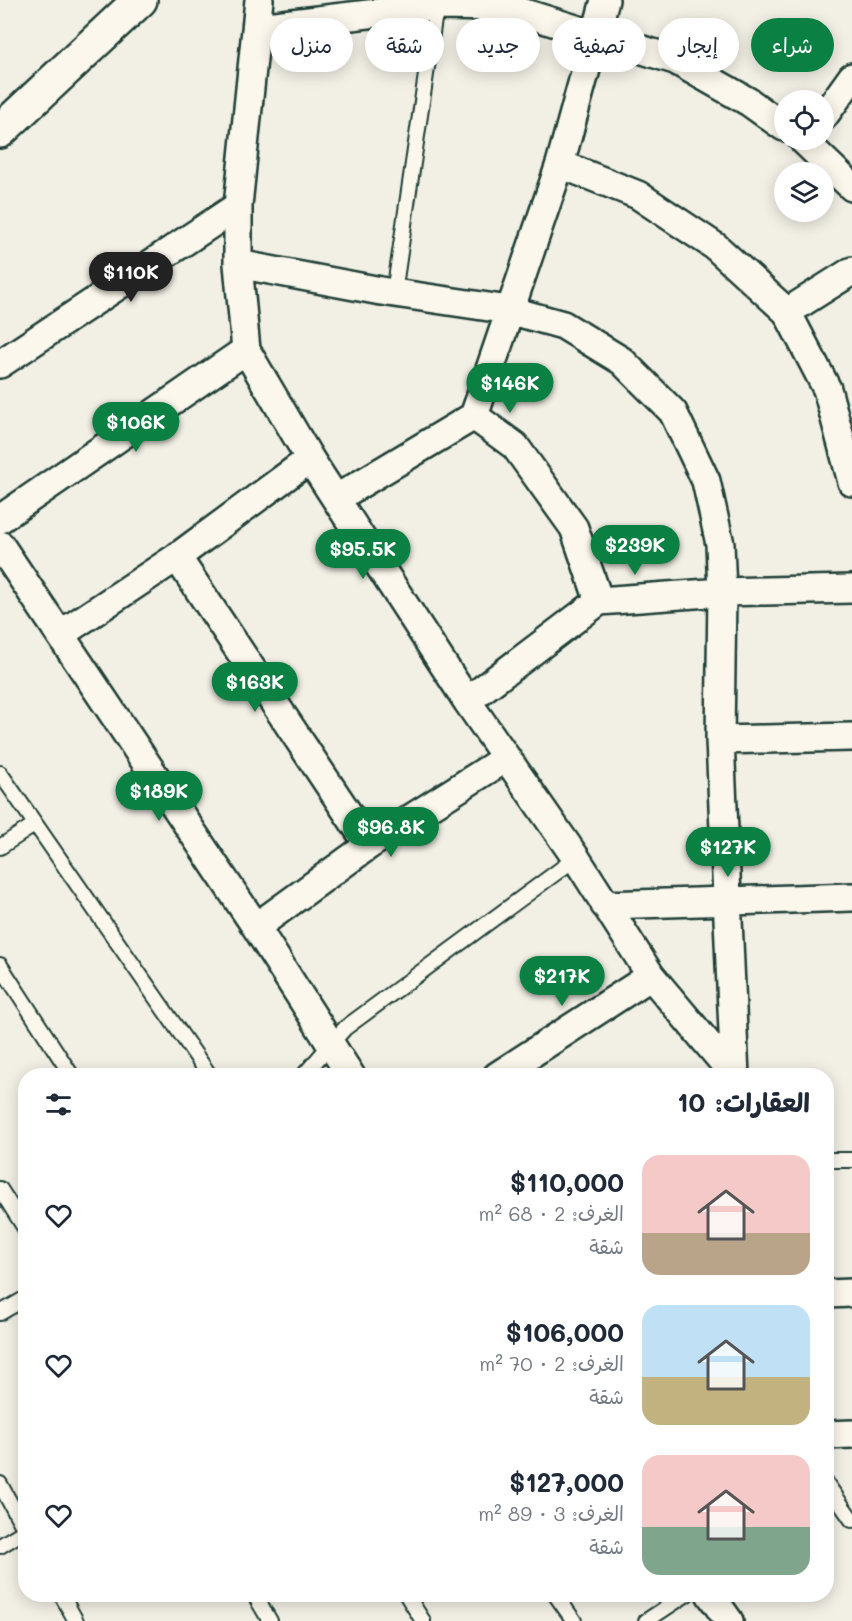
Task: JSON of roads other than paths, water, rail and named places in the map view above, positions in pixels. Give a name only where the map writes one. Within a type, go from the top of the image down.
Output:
[{"type":"street","points":[[0,131],[140,0]]},
{"type":"street","points":[[259,0],[238,206],[238,264],[246,350],[310,459],[467,701],[576,858],[651,976],[728,1068]]},
{"type":"street","points":[[599,18],[605,0]]},
{"type":"street","points":[[258,27],[436,6],[505,8],[552,21]]},
{"type":"street","points":[[646,50],[675,60],[749,102],[774,119]]},
{"type":"street","points":[[337,498],[474,416],[560,164],[584,72]]},
{"type":"street","points":[[834,102],[852,77]]},
{"type":"street","points":[[814,150],[852,187]]},
{"type":"street","points":[[560,164],[648,201],[716,247],[787,312],[827,389],[852,482]]},
{"type":"street","points":[[0,363],[238,206]]},
{"type":"street","points":[[238,264],[394,293],[509,310],[562,325],[622,361],[673,412],[706,481],[720,544],[722,592],[720,740],[735,1068]]},
{"type":"street","points":[[787,312],[852,272]]},
{"type":"street","points":[[0,519],[246,350]]},
{"type":"street","points":[[474,416],[515,446],[574,528],[599,601]]},
{"type":"street","points":[[61,634],[177,557],[310,459]]},
{"type":"street","points":[[0,545],[256,927],[346,1068]]},
{"type":"street","points":[[177,557],[369,845]]},
{"type":"street","points":[[467,701],[599,601],[722,592],[852,589]]},
{"type":"street","points":[[720,740],[852,737]]},
{"type":"street","points":[[256,927],[369,845],[506,758]]},
{"type":"street","points":[[605,905],[852,897]]},
{"type":"street","points":[[509,1068],[651,976]]},
{"type":"street","points":[[834,1294],[852,1293]]},
{"type":"street","points":[[834,1435],[852,1434]]},
{"type":"street","points":[[716,1602],[729,1621]]},
{"type":"lane","points":[[394,293],[436,6]]},
{"type":"lane","points":[[0,773],[204,1068]]},
{"type":"lane","points":[[0,848],[34,825]]},
{"type":"lane","points":[[310,1068],[345,1028],[576,858]]},
{"type":"lane","points":[[0,965],[67,1068]]},
{"type":"lane","points":[[834,1160],[852,1160]]},
{"type":"lane","points":[[0,1189],[18,1217]]},
{"type":"lane","points":[[0,1313],[18,1303]]},
{"type":"lane","points":[[0,1484],[18,1518]]},
{"type":"lane","points":[[834,1494],[852,1520]]},
{"type":"lane","points":[[0,1546],[18,1535]]},
{"type":"lane","points":[[65,1602],[76,1621]]},
{"type":"lane","points":[[259,1602],[270,1621]]},
{"type":"lane","points":[[411,1602],[423,1621]]},
{"type":"lane","points":[[561,1602],[574,1621]]},
{"type":"lane","points":[[646,1621],[675,1602]]}]
